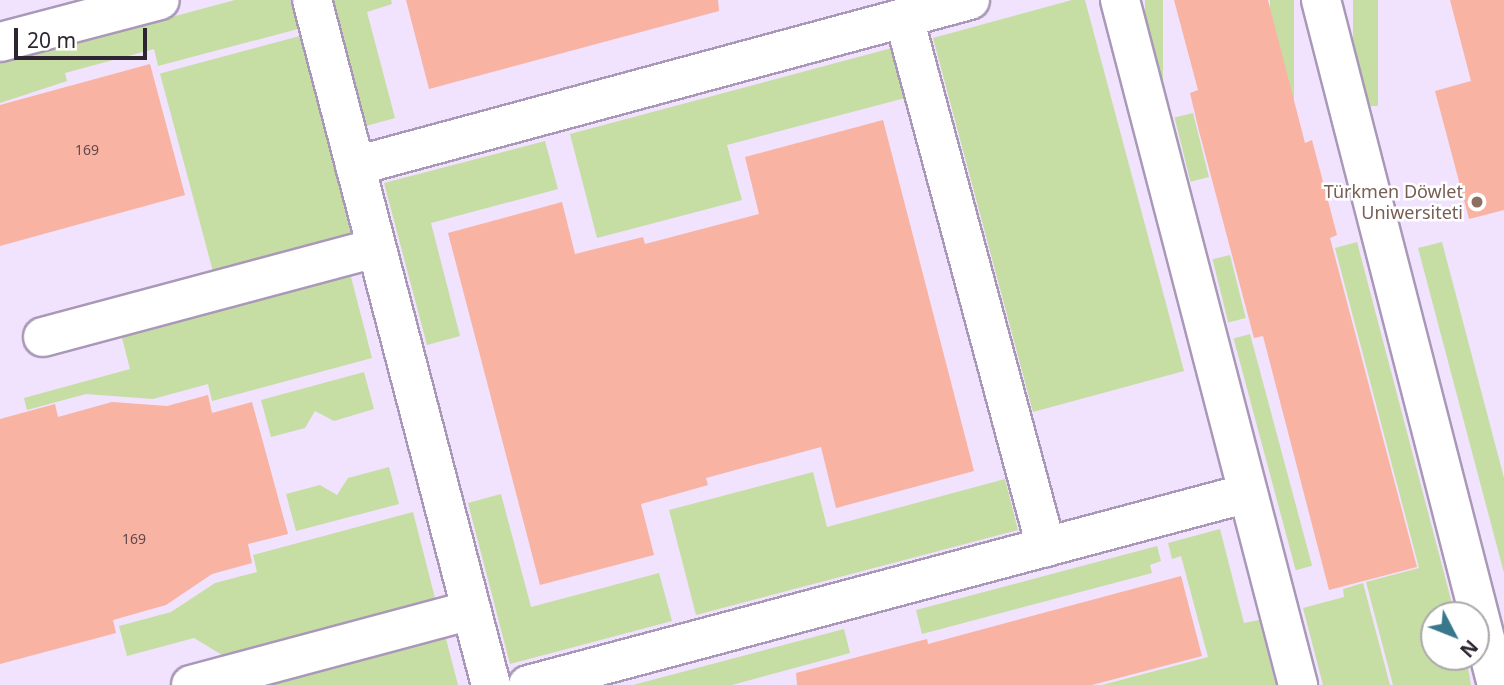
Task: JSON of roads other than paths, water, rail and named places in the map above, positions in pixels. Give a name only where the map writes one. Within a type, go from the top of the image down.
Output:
[{"type":"street","points":[[0,43],[160,0]]},
{"type":"street","points":[[312,0],[491,685]]},
{"type":"street","points":[[355,166],[970,0]]},
{"type":"street","points":[[1120,0],[1298,685]]},
{"type":"street","points":[[1321,0],[1497,685]]},
{"type":"street","points":[[904,18],[1046,547]]},
{"type":"street","points":[[43,337],[376,248]]},
{"type":"street","points":[[528,685],[1248,493]]},
{"type":"street","points":[[191,685],[471,610]]},
{"type":"place","name":"Türkmen Döwlet Uniwersiteti","points":[[1477,202]]}]
